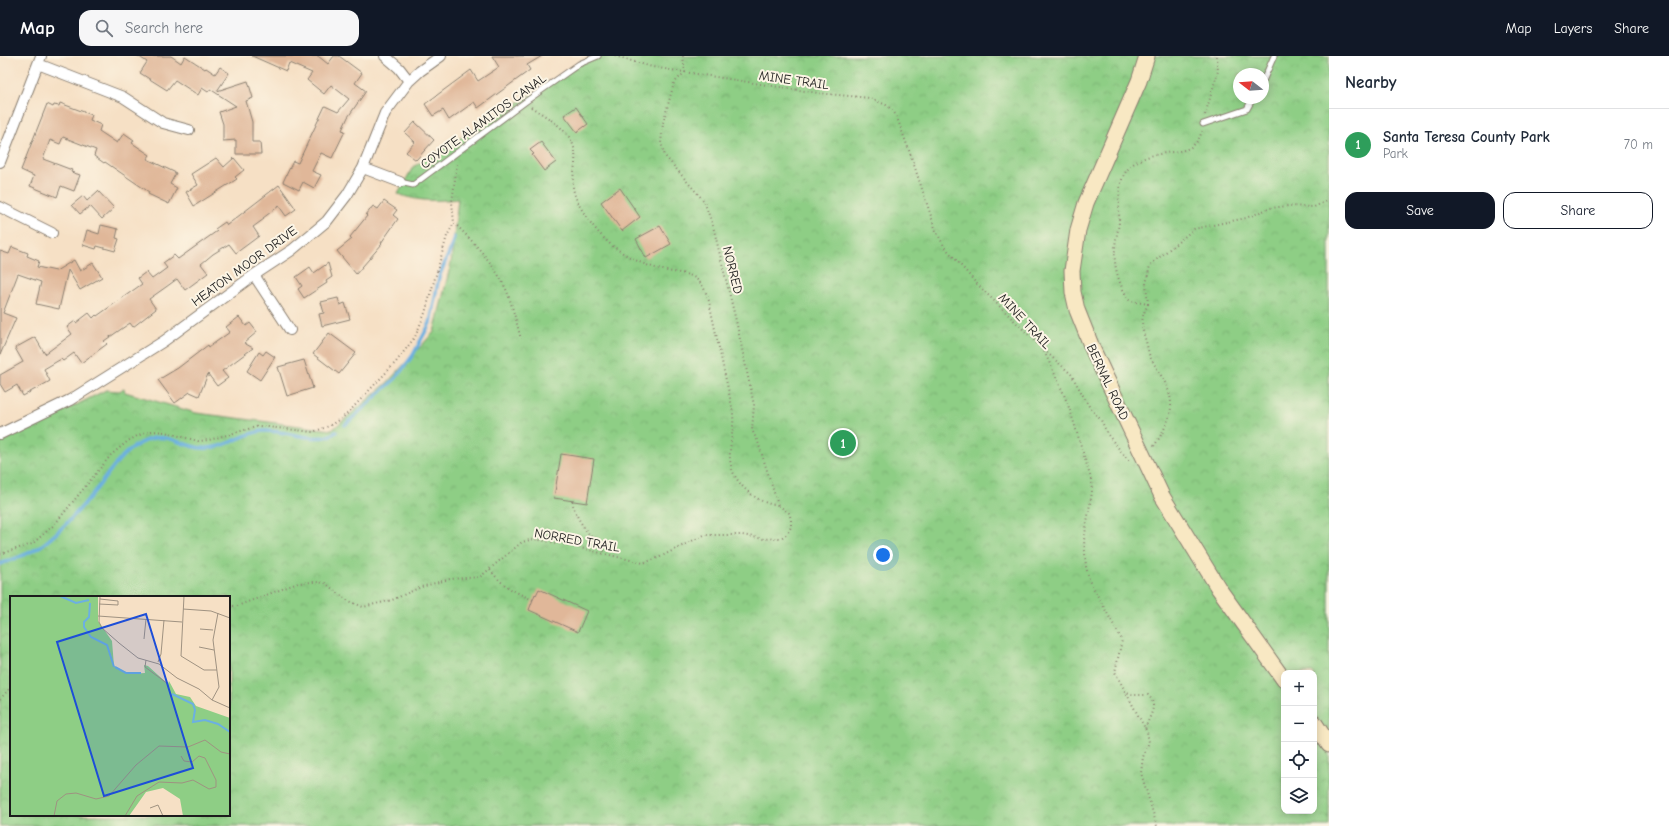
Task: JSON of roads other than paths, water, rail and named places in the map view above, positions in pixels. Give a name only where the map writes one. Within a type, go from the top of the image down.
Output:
[{"type":"street","points":[[385,56],[399,68],[410,81]]},
{"type":"street","name":"HEATON MOOR DRIVE","points":[[0,434],[70,400],[164,341],[254,275],[292,250],[327,221],[363,168],[385,113],[410,81],[420,71],[441,56]]},
{"type":"street","name":"BERNAL ROAD","points":[[1147,56],[1140,81],[1086,203],[1074,250],[1072,271],[1073,292],[1077,310],[1093,350],[1162,496],[1219,589],[1281,676]]},
{"type":"street","points":[[0,162],[40,60],[123,97],[163,123],[188,130]]},
{"type":"street","points":[[363,168],[400,182]]},
{"type":"street","points":[[0,207],[52,233]]},
{"type":"street","points":[[254,275],[290,330]]},
{"type":"street","points":[[1317,727],[1329,745]]},
{"type":"lane","name":"COYOTE ALAMITOS CANAL","points":[[400,182],[413,186],[524,102],[579,64],[598,56]]},
{"type":"lane","points":[[1269,68],[1274,56]]},
{"type":"lane","points":[[1204,124],[1247,109],[1250,104]]},
{"type":"waterway","name":"COYOTE ALAMITOS CANAL","points":[[345,425],[396,378],[413,355],[430,323],[439,277],[454,237]]},
{"type":"waterway","name":"COYOTE ALAMITOS CANAL","points":[[0,564],[41,546],[67,523],[80,509],[120,458],[133,447],[150,439],[164,438],[195,447],[210,448],[226,444],[255,432],[272,431],[311,437],[328,436],[336,432]]},
{"type":"place","name":"Santa Teresa County Park","points":[[843,443]]}]
